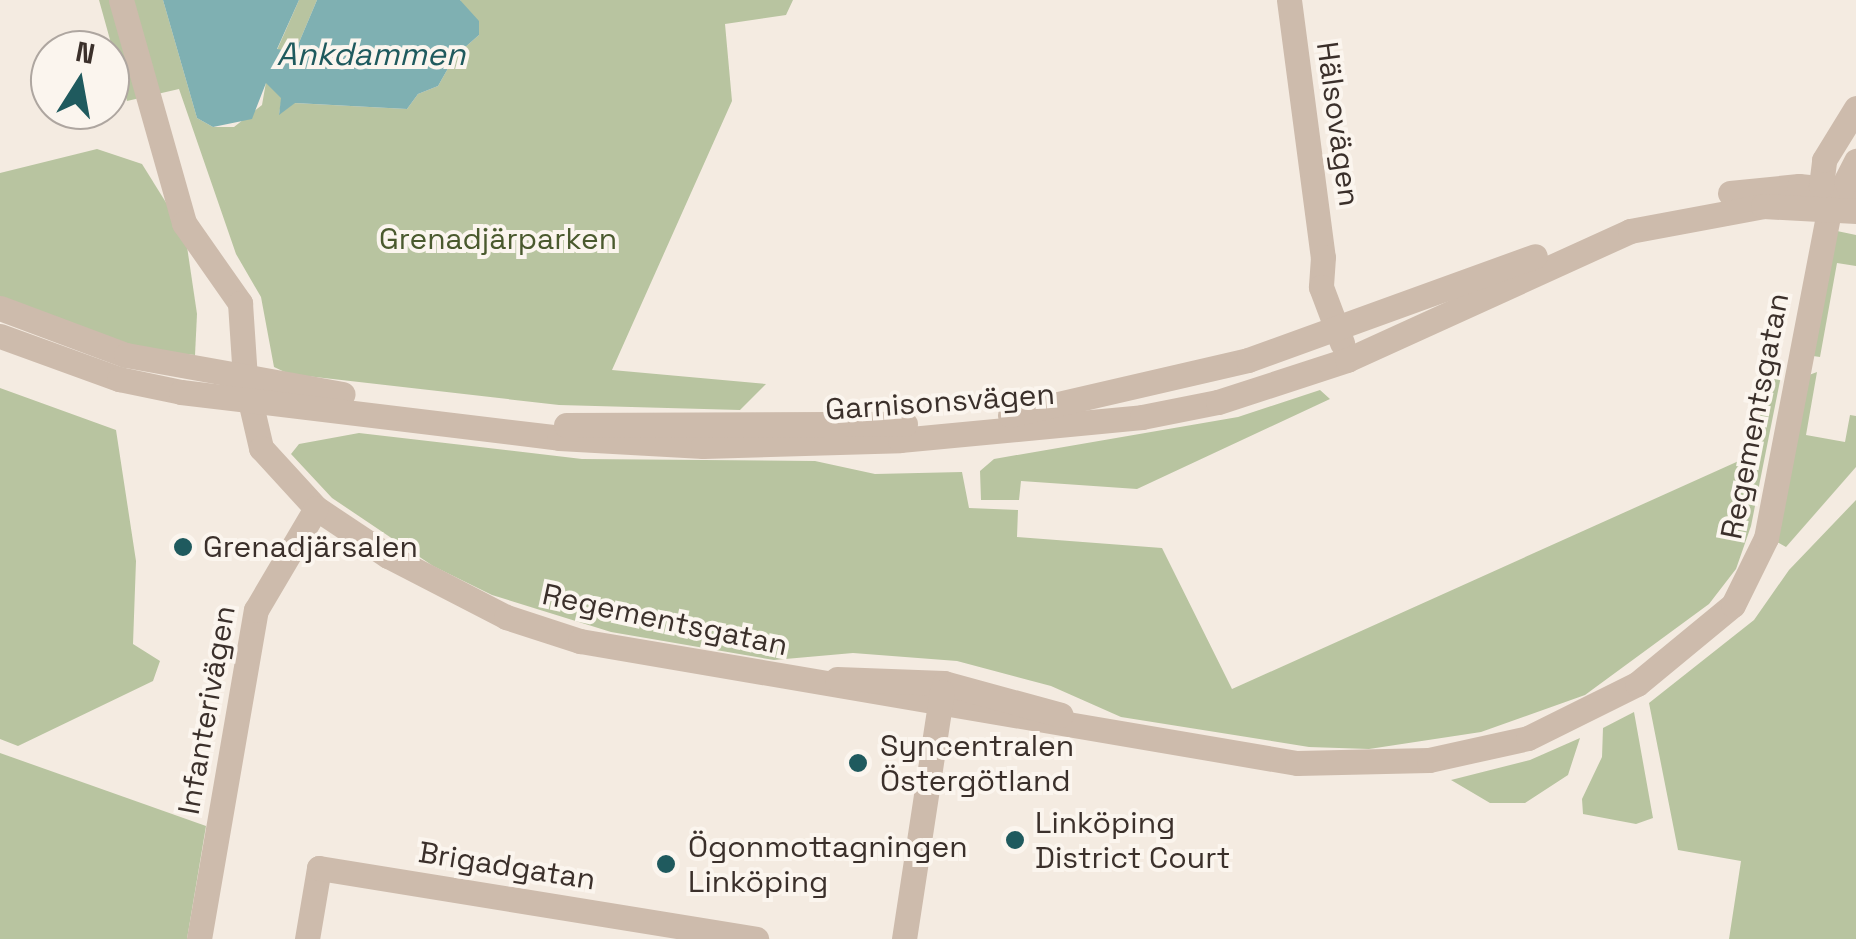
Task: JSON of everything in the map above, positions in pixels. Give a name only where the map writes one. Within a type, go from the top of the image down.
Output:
[{"type":"street","name":"Regementsgatan","points":[[122,0],[184,224],[240,303],[247,390],[260,448],[316,508],[438,584],[519,622],[614,649],[812,683],[857,676],[942,694],[1024,701],[1091,730],[1316,764],[1430,760],[1528,738],[1657,671],[1733,605],[1759,560],[1842,197]]},
{"type":"street","name":"Hälsovägen","points":[[1289,0],[1324,257],[1342,303],[1338,330],[1347,360]]},
{"type":"street","points":[[1842,197],[1829,144],[1856,108]]},
{"type":"street","points":[[1842,197],[1856,160]]},
{"type":"street","name":"Garnisonsvägen","points":[[0,336],[119,378],[566,425],[921,424],[1094,401],[1338,330],[1660,210],[1726,193],[1842,197]]},
{"type":"street","name":"Garnisonsvägen","points":[[0,308],[126,355],[247,390],[559,438],[703,446],[828,444],[1142,417],[1218,402],[1347,360],[1630,231],[1728,210],[1842,197]]},
{"type":"street","name":"Infanterivägen","points":[[200,939],[256,610],[316,508]]},
{"type":"street","points":[[904,939],[942,694]]},
{"type":"street","name":"Brigadgatan","points":[[307,939],[319,868],[756,939]]},
{"type":"green space","name":"Grenadjärparken","points":[[99,0],[163,0],[197,118],[213,127],[234,127],[262,105],[266,82],[282,98],[279,114],[294,103],[407,109],[418,94],[438,86],[455,56],[479,35],[460,0],[793,0],[786,15],[725,24],[732,101],[612,370],[766,384],[740,410],[559,405],[289,374],[274,367],[261,297],[236,254],[179,89],[130,100],[130,30],[107,30]]},
{"type":"green space","points":[[299,0],[317,0],[295,52],[277,50]]},
{"type":"green space","points":[[97,149],[142,164],[185,233],[197,314],[195,355],[143,350],[0,297],[0,173]]},
{"type":"green space","points":[[1837,231],[1856,235],[1856,266],[1837,263],[1820,357],[1813,356]]},
{"type":"green space","points":[[1770,368],[1782,371],[1751,526],[1736,569],[1709,604],[1585,695],[1481,732],[1369,749],[1309,747],[1121,717],[1051,686],[957,661],[853,653],[774,660],[611,632],[492,595],[433,566],[332,498],[291,454],[299,444],[359,433],[582,459],[815,461],[875,474],[962,472],[969,508],[1018,510],[1017,537],[1162,548],[1232,689],[1752,455]]},
{"type":"green space","points":[[1817,372],[1806,435],[1845,442],[1850,415],[1856,416],[1856,467],[1786,547],[1777,542],[1809,375]]},
{"type":"green space","points":[[0,388],[116,430],[136,561],[133,644],[160,661],[153,681],[18,746],[0,739]]},
{"type":"green space","points":[[1320,390],[1330,399],[1137,489],[1021,481],[1019,500],[981,500],[980,471],[994,459],[1238,417]]},
{"type":"green space","points":[[1856,500],[1856,939],[1729,939],[1741,861],[1678,850],[1649,703],[1754,620],[1789,570]]},
{"type":"green space","points":[[1634,712],[1653,818],[1636,824],[1583,814],[1582,799],[1602,757],[1603,728]]},
{"type":"green space","points":[[1580,738],[1568,775],[1525,803],[1490,803],[1451,780],[1530,760]]},
{"type":"green space","points":[[0,753],[206,826],[187,939],[0,939]]},
{"type":"water","name":"Ankdammen","points":[[163,0],[299,0],[277,49],[295,52],[317,0],[460,0],[479,21],[479,35],[455,56],[438,86],[418,94],[407,109],[295,103],[279,115],[281,98],[266,83],[252,119],[213,127],[197,118]]},
{"type":"place","name":"Grenadjärsalen","points":[[183,547]]},
{"type":"place","name":"Syncentralen Östergötland","points":[[858,763]]},
{"type":"place","name":"Linköping District Court","points":[[1015,840]]},
{"type":"place","name":"Ögonmottagningen Linköping","points":[[666,864]]}]
